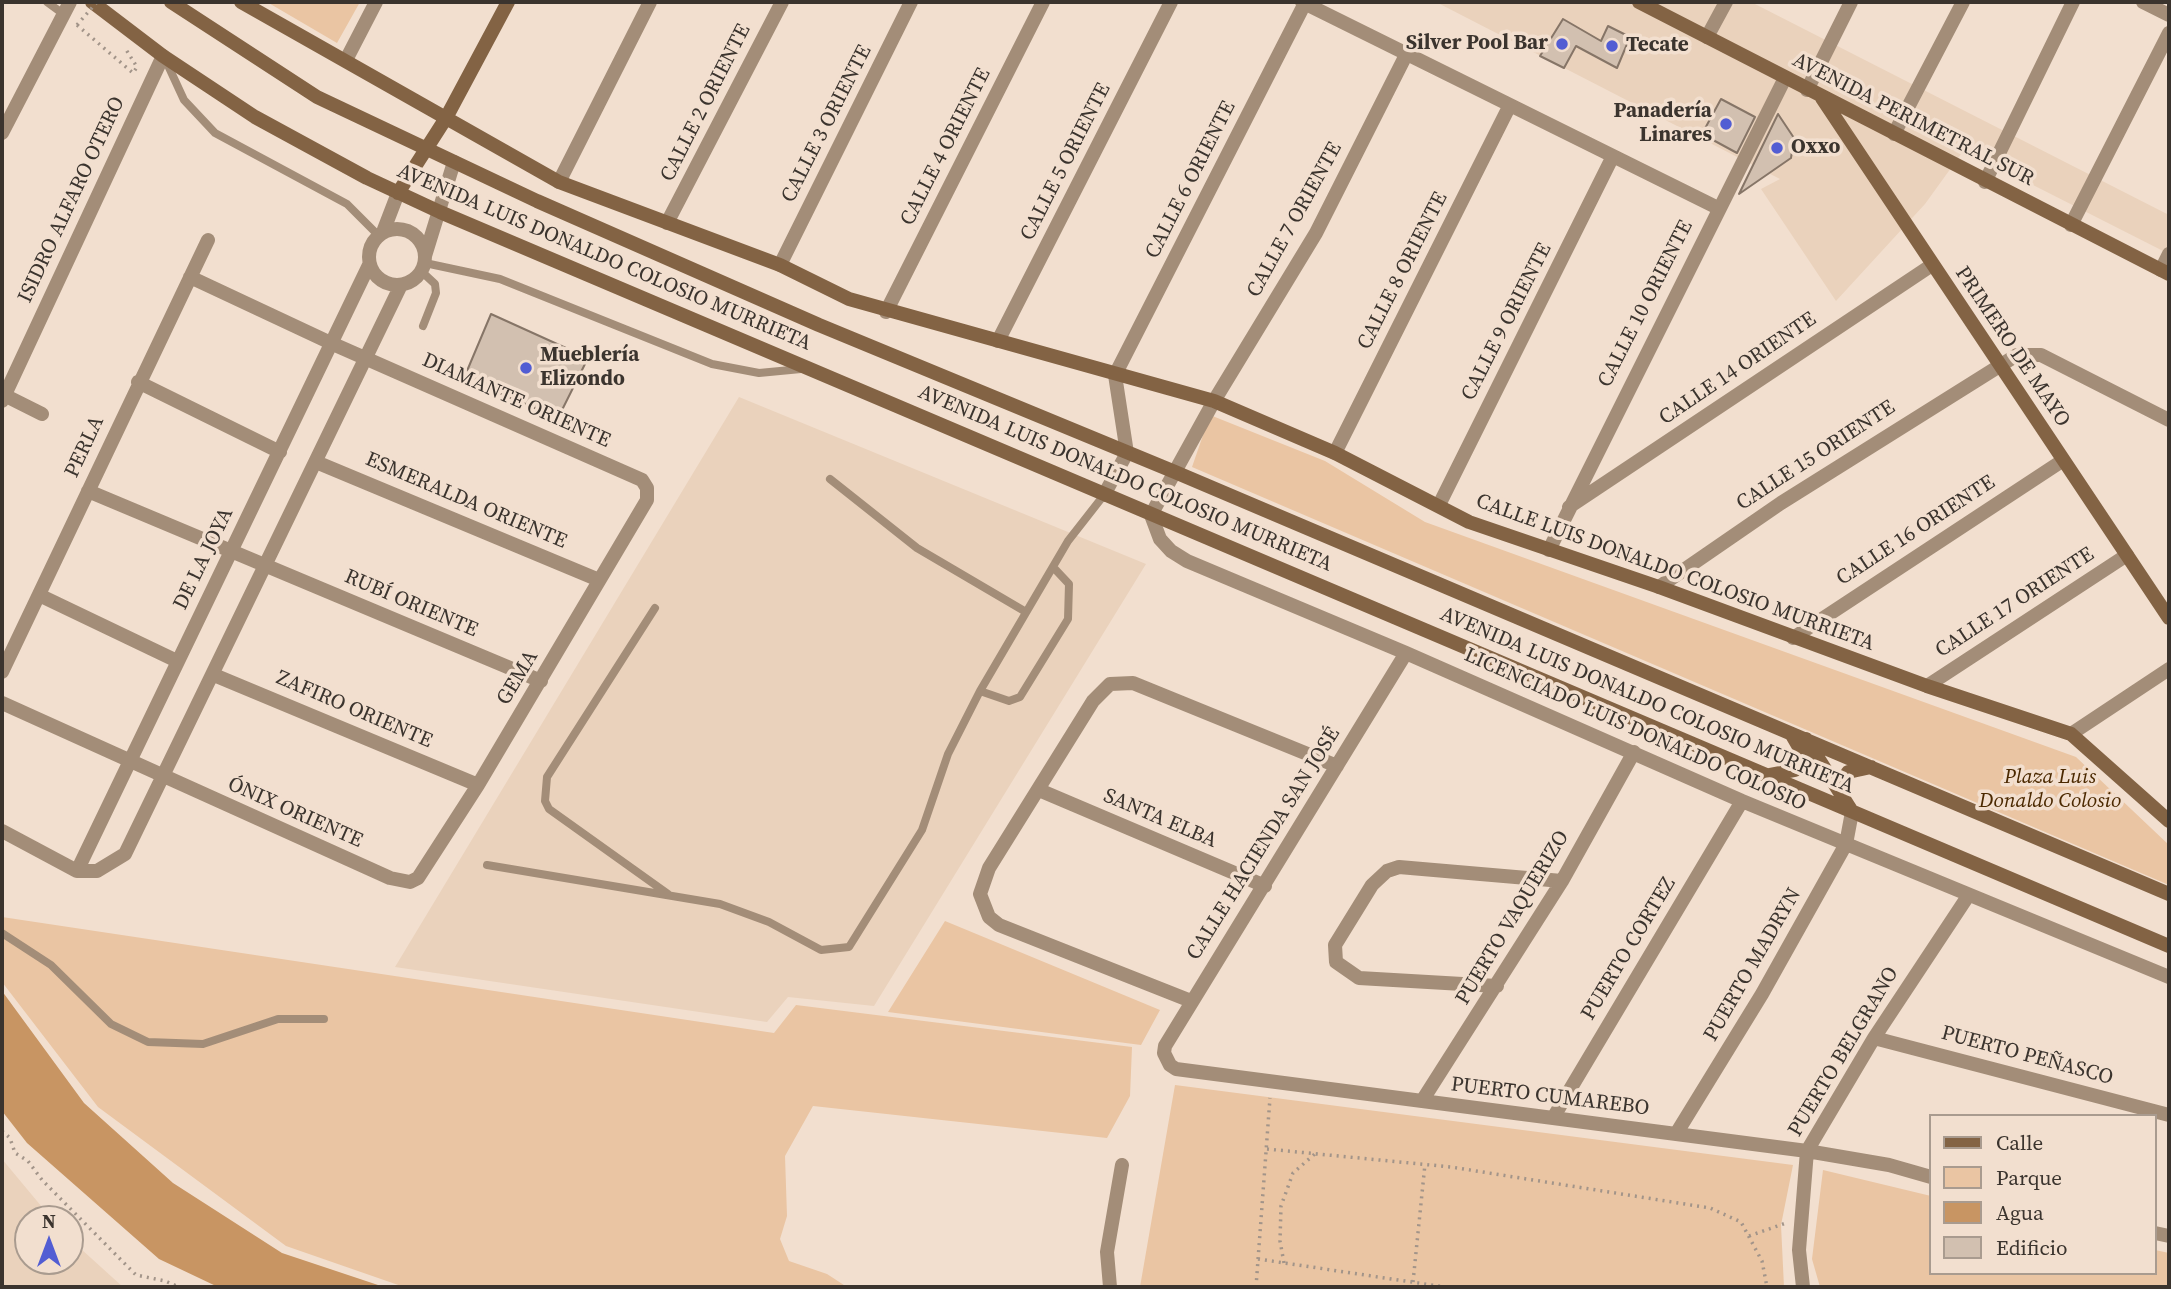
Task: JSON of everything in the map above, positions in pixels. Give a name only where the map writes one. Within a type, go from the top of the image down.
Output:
[{"type":"main road","name":"AVENIDA LUIS DONALDO COLOSIO MURRIETA","points":[[94,2],[163,56],[256,117],[398,193],[1764,775],[1845,804],[2169,946]]},
{"type":"main road","name":"AVENIDA LUIS DONALDO COLOSIO MURRIETA","points":[[171,2],[317,97],[454,162],[819,325],[1175,472],[2169,894]]},
{"type":"main road","name":"CALLE LUIS DONALDO COLOSIO MURRIETA","points":[[242,2],[559,182],[780,265],[849,299],[886,312],[1214,401],[1335,453],[1469,522],[1659,587],[1927,686],[2071,734],[2169,821]]},
{"type":"main road","points":[[398,193],[446,118],[508,2]]},
{"type":"main road","name":"AVENIDA PERIMETRAL SUR","points":[[1639,2],[1985,182],[2165,272]]},
{"type":"main road","name":"PRIMERO DE MAYO","points":[[1822,98],[2062,461],[2167,608]]},
{"type":"main road","points":[[1764,775],[1784,774],[1795,770],[1801,763],[1803,754],[1800,744],[1787,730]]},
{"type":"main road","points":[[1805,738],[1845,804]]},
{"type":"main road","points":[[1845,804],[1842,783],[1849,772],[1872,766]]},
{"type":"street","points":[[346,60],[376,2]]},
{"type":"street","points":[[559,182],[650,2]]},
{"type":"street","name":"CALLE 2 ORIENTE","points":[[667,223],[782,2]]},
{"type":"street","name":"CALLE 3 ORIENTE","points":[[780,265],[911,2]]},
{"type":"street","name":"CALLE 4 ORIENTE","points":[[886,312],[1043,2]]},
{"type":"street","name":"CALLE 5 ORIENTE","points":[[998,341],[1171,2]]},
{"type":"street","points":[[1707,37],[1726,2]]},
{"type":"street","points":[[1807,90],[1851,2]]},
{"type":"street","points":[[1894,134],[1963,2]]},
{"type":"street","points":[[1985,182],[2073,2]]},
{"type":"street","points":[[2143,2],[2169,15]]},
{"type":"street","points":[[1303,3],[1612,158],[1718,208]]},
{"type":"street","name":"CALLE 6 ORIENTE","points":[[1115,375],[1303,3]]},
{"type":"street","points":[[2,133],[66,8]]},
{"type":"street","points":[[2071,225],[2169,33]]},
{"type":"street","name":"CALLE 7 ORIENTE","points":[[1175,472],[1214,401],[1317,233],[1406,55]]},
{"type":"street","name":"ISIDRO ALFARO OTERO","points":[[3,397],[163,56]]},
{"type":"street","name":"CALLE 10 ORIENTE","points":[[1549,550],[1568,507],[1785,78]]},
{"type":"street","name":"CALLE 8 ORIENTE","points":[[1335,453],[1509,107]]},
{"type":"street","name":"CALLE 9 ORIENTE","points":[[1439,505],[1612,158]]},
{"type":"street","points":[[2,831],[77,871],[97,871],[125,854],[214,675],[364,357],[401,285],[424,263],[454,162]]},
{"type":"street","name":"DE LA JOYA","points":[[77,871],[333,344],[369,265],[370,247],[380,234],[398,193]]},
{"type":"street","points":[[380,234],[393,229],[408,231],[420,241],[424,263]]},
{"type":"street","name":"PERLA","points":[[2,671],[208,240]]},
{"type":"street","points":[[2165,272],[2169,254]]},
{"type":"street","points":[[369,265],[382,281],[401,285]]},
{"type":"street","name":"CALLE 14 ORIENTE","points":[[1568,507],[1932,265]]},
{"type":"street","name":"DIAMANTE ORIENTE","points":[[190,278],[642,480],[647,488]]},
{"type":"street","name":"CALLE 15 ORIENTE","points":[[1659,587],[1781,503],[1999,363],[2017,355],[2041,355],[2169,419]]},
{"type":"street","points":[[1104,495],[1126,453],[1115,375]]},
{"type":"street","points":[[138,383],[281,452]]},
{"type":"street","points":[[3,397],[42,414]]},
{"type":"street","name":"CALLE 16 ORIENTE","points":[[1793,638],[2062,461]]},
{"type":"street","name":"ESMERALDA ORIENTE","points":[[316,462],[600,580]]},
{"type":"street","points":[[1151,515],[1175,472]]},
{"type":"street","name":"GEMA","points":[[410,882],[418,878],[541,681],[647,500],[647,488]]},
{"type":"street","name":"RUBÍ ORIENTE","points":[[88,491],[541,681]]},
{"type":"street","name":"LICENCIADO LUIS DONALDO COLOSIO","points":[[1151,515],[1160,539],[1187,561],[1406,653],[1742,801],[2169,977]]},
{"type":"street","name":"CALLE 17 ORIENTE","points":[[1927,686],[2127,555]]},
{"type":"street","points":[[38,594],[177,661]]},
{"type":"street","name":"CALLE HACIENDA SAN JOSÉ","points":[[1165,1060],[1166,1046],[1191,1001],[1265,886],[1406,653]]},
{"type":"street","points":[[2071,734],[2169,669]]},
{"type":"street","name":"ZAFIRO ORIENTE","points":[[214,675],[478,785]]},
{"type":"street","points":[[1191,1001],[999,925],[989,917],[982,905],[980,894],[983,879],[1093,701],[1110,684],[1133,683],[1337,766]]},
{"type":"street","name":"ÓNIX ORIENTE","points":[[2,703],[129,763],[390,878],[410,882]]},
{"type":"street","name":"PUERTO VAQUERIZO","points":[[1422,1101],[1562,881],[1634,752]]},
{"type":"street","name":"SANTA ELBA","points":[[1039,790],[1265,886]]},
{"type":"street","name":"PUERTO CORTEZ","points":[[1553,1118],[1742,801]]},
{"type":"street","name":"PUERTO MADRYN","points":[[1676,1134],[1762,994],[1846,844],[1845,804]]},
{"type":"street","points":[[1497,986],[1359,978],[1336,962],[1335,945],[1372,885],[1387,871],[1399,867],[1562,881]]},
{"type":"street","name":"PUERTO BELGRANO","points":[[1803,1287],[1799,1250],[1807,1151],[1874,1038],[1968,896]]},
{"type":"street","name":"PUERTO PEÑASCO","points":[[1874,1038],[2169,1115]]},
{"type":"street","name":"PUERTO CUMAREBO","points":[[1165,1060],[1176,1069],[1807,1151],[1889,1165],[1930,1177]]},
{"type":"street","points":[[1110,1287],[1107,1252],[1122,1165]]},
{"type":"lane","points":[[47,2],[66,8]]},
{"type":"lane","points":[[163,56],[184,100],[215,133],[347,204],[380,234]]},
{"type":"lane","points":[[423,326],[436,293],[424,263]]},
{"type":"lane","points":[[424,263],[500,279],[712,364],[759,373],[808,368]]},
{"type":"lane","points":[[830,479],[916,548],[1026,612]]},
{"type":"lane","points":[[487,865],[720,904],[745,912],[821,950],[849,947],[922,830],[948,754],[980,691],[1068,541],[1104,495]]},
{"type":"lane","points":[[980,691],[1009,701],[1020,697],[1068,619],[1069,584],[1053,567]]},
{"type":"lane","points":[[655,608],[547,777],[544,788],[549,809],[671,896]]},
{"type":"lane","points":[[2,933],[51,965],[111,1024],[148,1042],[203,1044],[278,1019],[324,1019]]},
{"type":"path","points":[[94,2],[77,26],[132,73],[137,67],[122,44]]},
{"type":"path","points":[[1256,1287],[1272,1082]]},
{"type":"path","points":[[2,1131],[10,1138],[15,1153],[28,1161],[42,1181],[136,1275],[164,1280],[178,1287]]},
{"type":"path","points":[[1267,1149],[1425,1164],[1710,1208],[1741,1222],[1762,1261],[1767,1287]]},
{"type":"path","points":[[1284,1263],[1280,1241],[1281,1206],[1293,1173],[1317,1152]]},
{"type":"path","points":[[1413,1282],[1425,1164]]},
{"type":"path","points":[[1749,1236],[1801,1218]]},
{"type":"path","points":[[1258,1259],[1445,1287]]},
{"type":"shaded area","points":[[1436,2],[1751,2],[2169,215],[2169,254],[1964,150],[1925,204],[1836,301],[1761,189],[1780,179]]},
{"type":"shaded area","points":[[739,397],[1146,564],[874,1006],[788,997],[767,1022],[395,967]]},
{"type":"shaded area","points":[[2,1159],[40,1205],[14,1205],[14,1275],[84,1275],[84,1252],[123,1287],[2,1287]]},
{"type":"green space","points":[[267,2],[360,2],[337,43]]},
{"type":"green space","name":"Plaza Luis Donaldo Colosio","points":[[1210,415],[1325,461],[1425,522],[2076,757],[2169,845],[2169,885],[1192,467]]},
{"type":"green space","points":[[2,917],[774,1033],[796,1005],[1132,1047],[1130,1096],[1107,1138],[813,1106],[785,1156],[787,1216],[780,1239],[789,1261],[827,1274],[847,1287],[404,1287],[286,1246],[98,1107],[2,982]]},
{"type":"green space","points":[[945,921],[1160,1010],[1141,1045],[888,1012]]},
{"type":"green space","points":[[1175,1085],[1793,1165],[1781,1225],[1784,1287],[1140,1287]]},
{"type":"green space","points":[[1823,1170],[1930,1196],[1930,1275],[2157,1275],[2157,1250],[2169,1253],[2169,1287],[1820,1287],[1812,1259]]},
{"type":"water","points":[[2,991],[84,1103],[173,1183],[282,1253],[384,1287],[218,1287],[159,1259],[27,1143],[2,1111]]},
{"type":"building","points":[[1563,19],[1601,41],[1608,26],[1630,37],[1617,68],[1576,46],[1564,68],[1540,56]]},
{"type":"building","name":"Panadería Linares","points":[[1721,99],[1755,117],[1737,153],[1702,134]]},
{"type":"building","name":"Oxxo","points":[[1778,114],[1794,138],[1791,158],[1739,194]]},
{"type":"building","name":"Mueblería Elizondo","points":[[491,314],[588,358],[558,418],[464,378]]},
{"type":"place","name":"Silver Pool Bar","points":[[1562,44]]},
{"type":"place","name":"Tecate","points":[[1612,46]]},
{"type":"place","name":"Panadería Linares","points":[[1726,124]]},
{"type":"place","name":"Oxxo","points":[[1777,148]]},
{"type":"place","name":"Mueblería Elizondo","points":[[526,368]]}]
